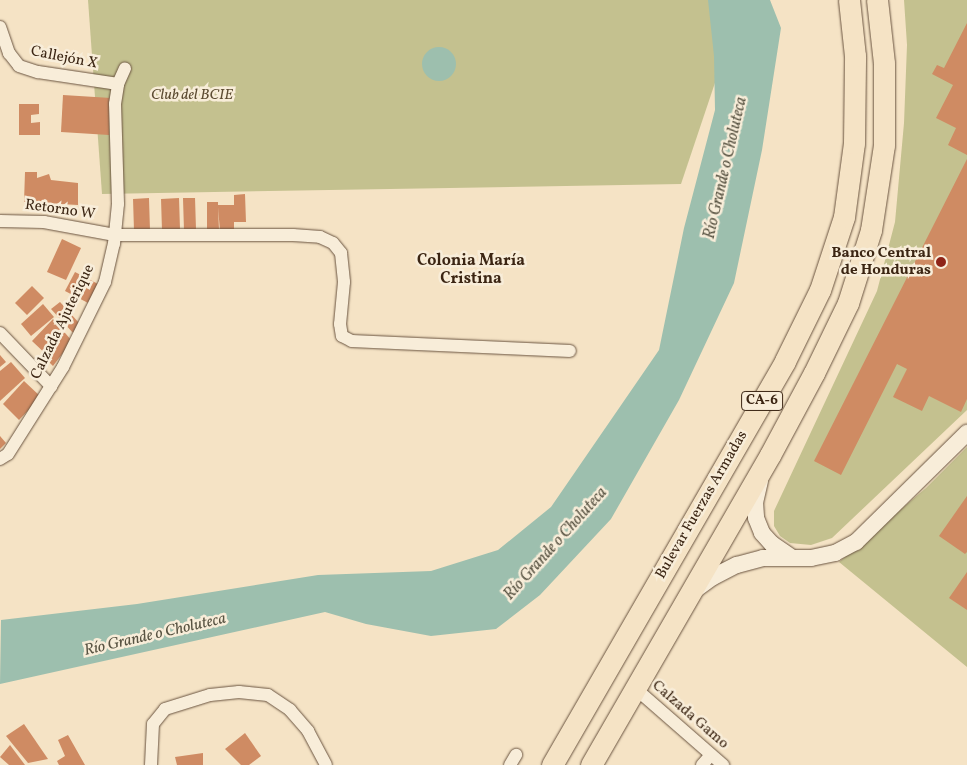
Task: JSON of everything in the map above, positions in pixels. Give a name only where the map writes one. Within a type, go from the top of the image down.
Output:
[{"type":"highway","name":"Bulevar Fuerzas Armadas","points":[[552,765],[785,361],[820,290],[844,217],[854,143],[855,56],[849,0]]},
{"type":"highway","name":"CA-6","points":[[591,765],[770,455],[814,373],[848,303],[871,230],[880,184],[886,113],[884,63],[877,0]]},
{"type":"street","name":"Callejón X","points":[[0,27],[9,53],[19,66],[38,72],[118,84]]},
{"type":"street","name":"Calzada Ajuterique","points":[[0,459],[8,454],[63,367],[105,282],[115,235],[118,204],[115,104],[118,84],[126,68]]},
{"type":"street","name":"Retorno W","points":[[0,221],[44,222],[115,235],[293,235],[320,237],[333,244],[341,253],[344,282],[340,324],[342,336],[352,341],[570,351]]},
{"type":"street","points":[[0,333],[51,386]]},
{"type":"street","points":[[691,593],[713,577],[737,565],[763,558],[790,556],[811,558],[835,552],[856,542],[967,433]]},
{"type":"street","points":[[770,455],[757,488],[755,502],[756,518],[762,533],[772,544],[790,556]]},
{"type":"street","name":"Calzada Gamo","points":[[636,688],[723,765]]},
{"type":"street","points":[[151,765],[153,724],[165,709],[210,695],[239,692],[268,695],[290,710],[308,731],[326,765]]},
{"type":"street","points":[[702,765],[711,755]]},
{"type":"green space","name":"Club del BCIE","points":[[88,0],[719,0],[725,53],[681,184],[102,194]]},
{"type":"green space","points":[[904,0],[967,0],[967,410],[832,538],[811,545],[790,543],[780,536],[774,526],[774,511],[877,291],[895,222],[904,123],[907,45]]},
{"type":"green space","points":[[967,447],[967,667],[839,562],[926,488]]},
{"type":"water","name":"Río Grande o Choluteca","points":[[708,0],[770,0],[781,28],[762,150],[734,283],[679,400],[611,519],[540,595],[496,629],[431,636],[366,624],[325,612],[0,684],[1,620],[137,604],[318,575],[431,571],[498,550],[551,507],[659,350],[684,228],[715,110],[714,56]]},
{"type":"water","points":[[439,47],[446,48],[451,52],[455,57],[455,71],[451,76],[446,80],[439,81],[432,80],[427,76],[423,71],[422,64],[423,57],[427,52],[432,48]]},
{"type":"building","points":[[967,23],[967,155],[948,145],[956,128],[936,118],[953,85],[932,74],[937,65],[944,68]]},
{"type":"building","points":[[63,95],[111,98],[109,135],[61,132]]},
{"type":"building","points":[[19,104],[39,104],[39,114],[31,115],[31,123],[40,122],[40,135],[19,135]]},
{"type":"building","name":"Banco Central de Honduras","points":[[967,159],[967,399],[961,412],[929,396],[922,411],[893,397],[907,369],[897,364],[841,475],[814,461]]},
{"type":"building","points":[[25,172],[37,172],[37,178],[49,174],[51,180],[78,183],[78,205],[24,202]]},
{"type":"building","points":[[245,194],[246,222],[234,222],[234,231],[220,231],[218,207],[219,230],[207,230],[207,202],[218,202],[218,205],[234,205],[234,195]]},
{"type":"building","points":[[149,198],[150,231],[134,231],[133,199]]},
{"type":"building","points":[[179,198],[180,230],[162,231],[161,199]]},
{"type":"building","points":[[183,198],[195,198],[196,230],[184,231]]},
{"type":"building","points":[[62,239],[81,248],[66,280],[47,272]]},
{"type":"building","points":[[75,272],[100,285],[90,304],[65,291]]},
{"type":"building","points":[[32,286],[44,298],[27,315],[15,303]]},
{"type":"building","points":[[60,302],[80,324],[74,334],[51,309]]},
{"type":"building","points":[[43,304],[54,317],[31,336],[21,324]]},
{"type":"building","points":[[53,319],[72,341],[53,366],[48,361],[50,358],[32,341]]},
{"type":"building","points":[[0,355],[6,362],[0,367]]},
{"type":"building","points":[[11,362],[25,378],[0,401],[0,371]]},
{"type":"building","points":[[24,381],[41,397],[19,420],[3,404]]},
{"type":"building","points":[[0,436],[6,443],[0,449]]},
{"type":"building","points":[[967,496],[967,552],[965,554],[939,536]]},
{"type":"building","points":[[967,572],[967,610],[949,598]]},
{"type":"building","points":[[24,724],[48,759],[28,763],[6,736]]},
{"type":"building","points":[[245,733],[261,756],[249,765],[241,765],[225,749]]},
{"type":"building","points":[[68,735],[85,765],[59,765],[57,761],[65,756],[58,740]]},
{"type":"building","points":[[10,745],[25,765],[9,765],[0,757]]},
{"type":"building","points":[[203,753],[203,765],[177,765],[175,757]]},
{"type":"place","name":"Banco Central de Honduras","points":[[941,262]]},
{"type":"district","name":"Colonia María Cristina","points":[[471,270]]}]
